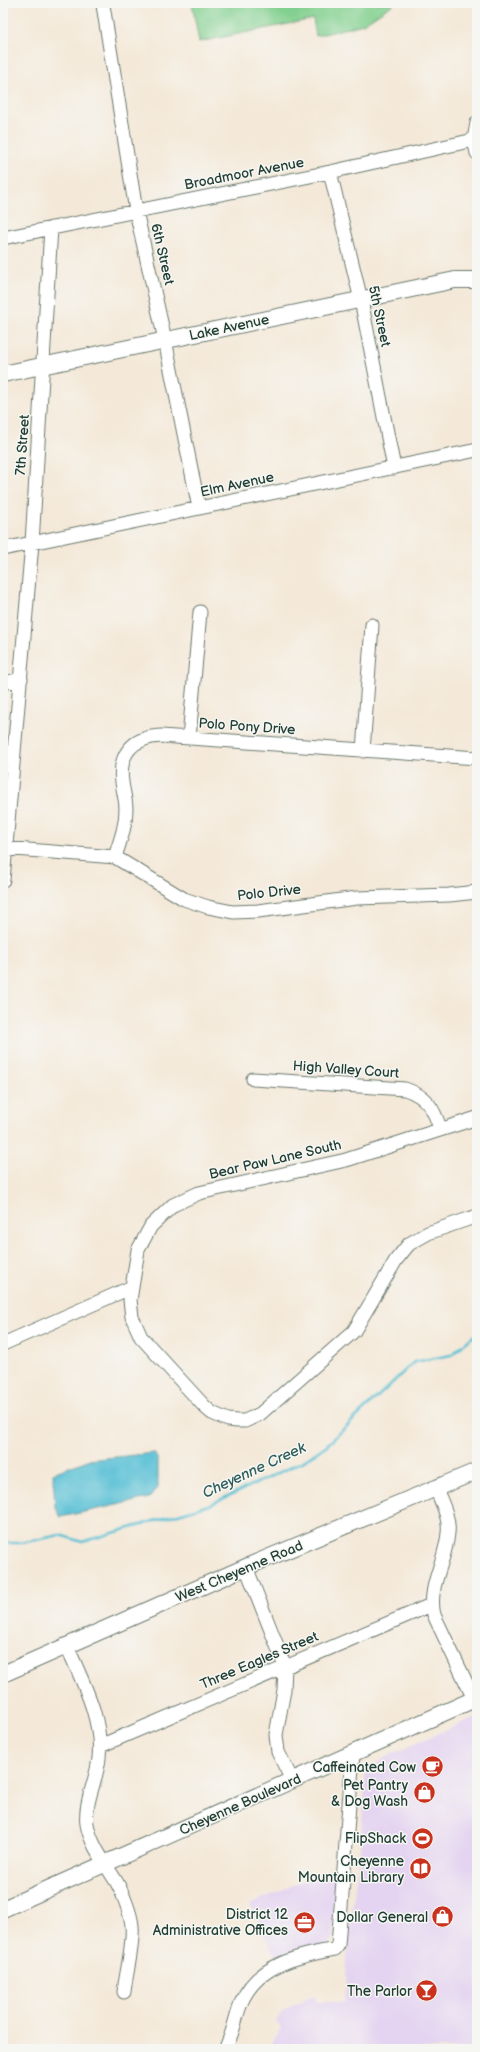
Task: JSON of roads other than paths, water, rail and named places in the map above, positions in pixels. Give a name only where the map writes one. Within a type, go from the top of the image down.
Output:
[{"type":"main road","name":"Lake Avenue","points":[[455,280],[477,269]]},
{"type":"main road","name":"Lake Avenue","points":[[3,374],[455,280],[477,280]]},
{"type":"main road","name":"West Cheyenne Road","points":[[3,1674],[246,1567],[477,1471]]},
{"type":"main road","name":"Cheyenne Boulevard","points":[[3,1910],[292,1780],[354,1754],[476,1698]]},
{"type":"street","name":"6th Street","points":[[103,5],[136,211],[165,340],[199,508]]},
{"type":"street","points":[[477,123],[474,140],[477,152]]},
{"type":"street","name":"Broadmoor Avenue","points":[[3,238],[330,172],[474,140]]},
{"type":"street","name":"5th Street","points":[[330,172],[361,300],[394,468]]},
{"type":"street","name":"7th Street","points":[[3,880],[4,848],[21,679],[32,543],[44,366],[51,228]]},
{"type":"street","name":"Elm Avenue","points":[[3,549],[477,450]]},
{"type":"street","points":[[189,738],[200,612]]},
{"type":"street","points":[[364,751],[372,625]]},
{"type":"street","points":[[3,683],[21,679]]},
{"type":"street","name":"Polo Pony Drive","points":[[115,857],[125,822],[126,800],[121,774],[122,765],[128,751],[138,742],[152,736],[477,758]]},
{"type":"street","name":"Polo Drive","points":[[4,848],[115,857],[184,899],[208,907],[233,912],[258,911],[357,898],[449,895],[477,892]]},
{"type":"street","name":"High Valley Court","points":[[253,1078],[404,1089],[425,1099],[436,1114],[440,1129]]},
{"type":"street","name":"Bear Paw Lane South","points":[[477,1118],[346,1160],[298,1172],[218,1188],[187,1198],[173,1205],[162,1214],[143,1238],[135,1262],[132,1287],[131,1309],[134,1322],[141,1337],[205,1407],[228,1420],[245,1421],[260,1414],[354,1331],[396,1260],[409,1244],[428,1233],[477,1216]]},
{"type":"street","points":[[3,1344],[132,1287]]},
{"type":"street","points":[[436,1489],[447,1518],[448,1533],[431,1605],[434,1615],[476,1698]]},
{"type":"street","points":[[246,1567],[285,1666],[284,1690],[276,1735],[278,1752],[292,1780]]},
{"type":"street","name":"Three Eagles Street","points":[[100,1746],[431,1605]]},
{"type":"street","points":[[67,1646],[98,1722],[100,1746],[97,1772],[87,1812],[88,1830],[104,1864],[115,1879],[132,1925],[124,1992]]},
{"type":"street","points":[[225,2049],[241,2002],[247,1992],[264,1974],[289,1959],[335,1949],[338,1945],[354,1754]]},
{"type":"water","points":[[154,1453],[158,1460],[158,1488],[149,1498],[61,1517],[55,1507],[53,1473],[88,1460]]},
{"type":"waterway","name":"Cheyenne Creek","points":[[3,1543],[21,1543],[60,1535],[82,1542],[209,1505],[304,1461],[327,1445],[414,1362],[451,1355],[477,1333]]},
{"type":"place","name":"Caffeinated Cow","points":[[432,1767]]},
{"type":"place","name":"Pet Pantry & Dog Wash","points":[[424,1793]]},
{"type":"place","name":"FlipShack","points":[[422,1838]]},
{"type":"place","name":"Cheyenne Mountain Library","points":[[420,1869]]},
{"type":"place","name":"Dollar General","points":[[443,1917]]},
{"type":"place","name":"District 12 Administrative Offices","points":[[304,1922]]},
{"type":"place","name":"The Parlor","points":[[427,1991]]}]
